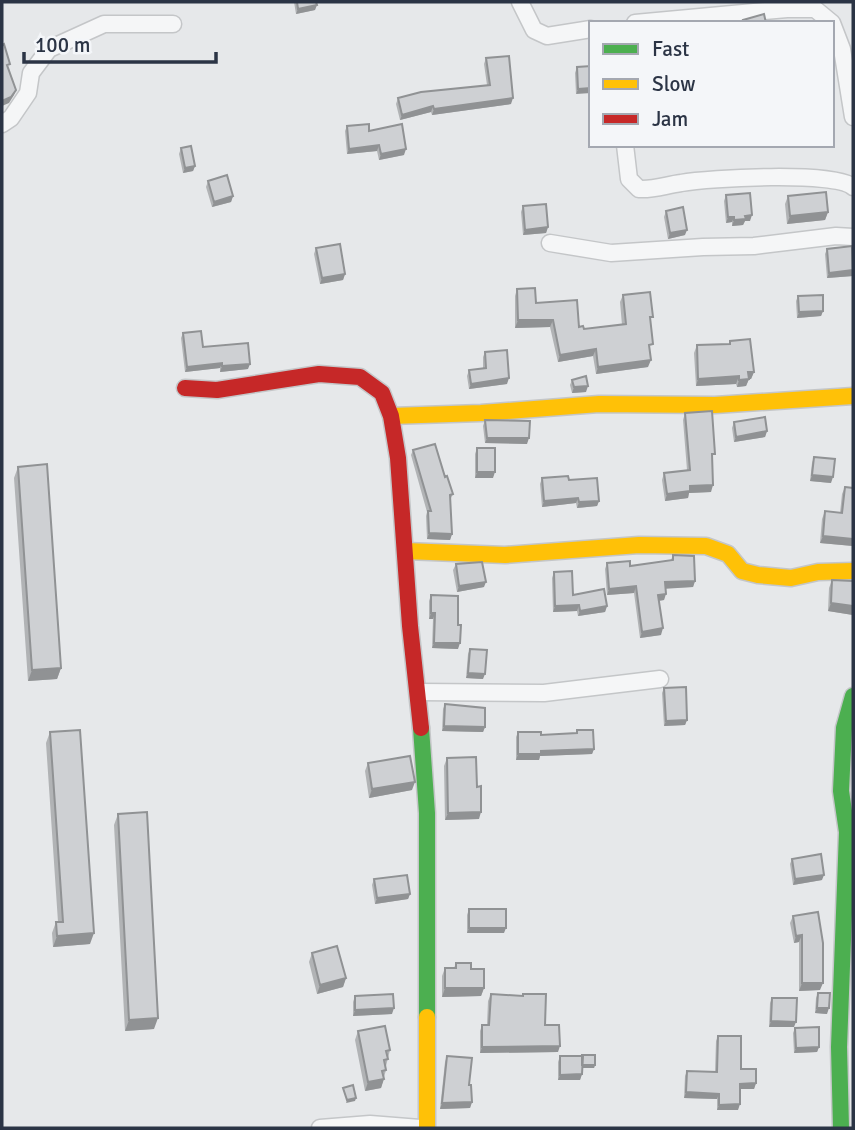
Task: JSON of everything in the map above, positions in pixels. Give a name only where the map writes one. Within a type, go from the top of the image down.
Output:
[{"type":"street","points":[[520,2],[534,30],[547,36],[589,29]]},
{"type":"street","points":[[657,21],[787,9],[815,9],[830,21]]},
{"type":"street","points":[[2,124],[11,118],[28,93],[31,73],[49,49],[104,24],[173,24]]},
{"type":"street","points":[[834,28],[842,49],[853,117]]},
{"type":"street","points":[[625,147],[629,179],[639,189],[654,190],[681,183],[779,177],[844,181],[853,187]]},
{"type":"street","points":[[550,243],[611,253],[754,246],[835,236],[853,237]]},
{"type":"street","points":[[186,388],[217,390],[319,374],[360,377],[382,393],[391,416],[398,458],[427,813],[427,1128]]},
{"type":"street","points":[[391,416],[481,413],[599,404],[715,405],[853,396]]},
{"type":"street","points":[[406,551],[505,555],[639,545],[706,547],[728,554],[742,571],[758,575],[791,578],[818,572],[853,570]]},
{"type":"street","points":[[419,692],[544,693],[660,679]]},
{"type":"street","points":[[841,1128],[839,1047],[847,832],[841,791],[844,728],[853,696]]},
{"type":"street","points":[[320,1128],[370,1124],[420,1128]]},
{"type":"building","points":[[297,2],[316,2],[317,5],[298,9]]},
{"type":"building","points":[[764,14],[766,21],[743,21]]},
{"type":"building","points":[[4,44],[10,64],[7,65],[16,90],[11,97],[2,101],[2,45]]},
{"type":"building","points":[[509,56],[513,98],[434,109],[433,106],[402,115],[398,98],[421,92],[490,85],[486,58]]},
{"type":"building","points":[[589,66],[589,88],[578,89],[577,67]]},
{"type":"building","points":[[369,124],[369,131],[402,124],[406,149],[381,154],[379,145],[349,149],[347,126]]},
{"type":"building","points":[[191,146],[195,166],[185,168],[181,148]]},
{"type":"building","points":[[227,175],[233,196],[214,202],[208,181]]},
{"type":"building","points":[[826,192],[828,212],[790,216],[788,196]]},
{"type":"building","points":[[750,193],[752,215],[745,216],[746,219],[734,220],[734,217],[728,217],[726,195]]},
{"type":"building","points":[[546,204],[548,227],[525,230],[523,206]]},
{"type":"building","points":[[683,207],[687,230],[670,233],[666,211]]},
{"type":"building","points":[[340,244],[345,274],[322,278],[316,248]]},
{"type":"building","points":[[852,246],[853,270],[829,273],[827,249]]},
{"type":"building","points":[[535,288],[536,303],[577,300],[579,327],[583,326],[584,329],[626,324],[623,295],[650,292],[653,317],[650,317],[653,344],[649,345],[651,360],[598,367],[596,349],[560,355],[553,320],[518,320],[517,289]]},
{"type":"building","points":[[823,295],[823,311],[799,312],[798,296]]},
{"type":"building","points":[[201,331],[203,347],[248,343],[250,364],[222,366],[222,363],[187,367],[183,333]]},
{"type":"building","points":[[750,339],[754,372],[748,372],[749,379],[739,380],[739,376],[698,379],[697,345],[730,344],[730,341]]},
{"type":"building","points":[[507,350],[509,378],[471,384],[469,370],[486,368],[485,352]]},
{"type":"building","points":[[586,376],[588,386],[574,387],[572,380]]},
{"type":"building","points":[[712,411],[715,454],[712,454],[713,485],[690,486],[690,491],[667,494],[664,473],[690,470],[685,413]]},
{"type":"building","points":[[765,417],[767,431],[736,437],[734,422]]},
{"type":"building","points":[[485,420],[530,421],[529,438],[487,438]]},
{"type":"building","points":[[435,444],[453,494],[450,495],[452,534],[429,533],[428,511],[431,511],[413,450]]},
{"type":"building","points":[[477,448],[495,448],[495,472],[477,472]]},
{"type":"building","points":[[814,457],[835,459],[833,477],[812,475]]},
{"type":"building","points":[[47,464],[61,668],[32,670],[18,467]]},
{"type":"building","points":[[568,476],[569,480],[597,478],[599,501],[579,502],[578,498],[544,501],[542,478]]},
{"type":"building","points":[[845,487],[853,488],[853,539],[823,536],[825,511],[842,513]]},
{"type":"building","points":[[673,555],[694,556],[695,581],[665,582],[666,594],[658,595],[663,628],[642,632],[636,586],[609,589],[607,563],[630,561],[630,566],[673,560]]},
{"type":"building","points":[[482,562],[486,582],[459,586],[456,564]]},
{"type":"building","points":[[572,571],[573,595],[604,589],[607,606],[580,611],[579,605],[555,606],[554,572]]},
{"type":"building","points":[[832,580],[853,581],[853,606],[831,603]]},
{"type":"building","points":[[431,595],[458,596],[460,643],[434,643],[435,613],[431,613]]},
{"type":"building","points":[[470,649],[487,650],[485,674],[468,673]]},
{"type":"building","points":[[686,687],[687,720],[666,721],[664,688]]},
{"type":"building","points":[[445,704],[485,708],[485,727],[444,726]]},
{"type":"building","points":[[80,730],[94,933],[57,936],[56,922],[63,922],[50,732]]},
{"type":"building","points":[[577,730],[593,730],[594,749],[518,754],[518,732],[541,732],[541,735],[577,733]]},
{"type":"building","points":[[410,756],[415,782],[372,789],[368,763]]},
{"type":"building","points":[[476,757],[477,787],[481,786],[481,812],[448,813],[447,758]]},
{"type":"building","points":[[147,812],[158,1018],[129,1020],[118,814]]},
{"type":"building","points":[[821,854],[824,875],[795,879],[792,859]]},
{"type":"building","points":[[407,875],[410,894],[377,898],[374,879]]},
{"type":"building","points":[[469,909],[506,909],[506,928],[469,928]]},
{"type":"building","points":[[818,912],[823,943],[823,983],[802,983],[802,935],[796,936],[793,916]]},
{"type":"building","points":[[337,946],[346,978],[320,985],[312,953]]},
{"type":"building","points":[[456,963],[471,963],[471,969],[484,969],[484,988],[445,988],[445,968],[456,968]]},
{"type":"building","points":[[818,993],[830,993],[829,1008],[817,1008]]},
{"type":"building","points":[[393,994],[394,1008],[355,1010],[355,996]]},
{"type":"building","points":[[491,994],[546,994],[545,1025],[559,1025],[560,1046],[482,1047],[482,1025],[489,1025]]},
{"type":"building","points":[[772,998],[797,998],[796,1022],[771,1021]]},
{"type":"building","points":[[385,1026],[390,1050],[386,1051],[388,1059],[384,1060],[384,1079],[368,1082],[358,1031]]},
{"type":"building","points":[[819,1027],[819,1047],[796,1048],[795,1028]]},
{"type":"building","points":[[718,1036],[741,1036],[741,1069],[756,1069],[756,1083],[740,1084],[740,1104],[719,1105],[719,1094],[686,1092],[687,1071],[717,1072]]},
{"type":"building","points":[[582,1055],[595,1055],[595,1065],[582,1065]]},
{"type":"building","points":[[447,1056],[472,1058],[469,1085],[472,1102],[442,1103]]},
{"type":"building","points":[[560,1056],[583,1056],[582,1074],[560,1075]]},
{"type":"building","points":[[353,1085],[356,1098],[347,1100],[343,1088]]},
{"type":"traffic: fast","points":[[841,1128],[839,1047],[847,832],[841,791],[844,728],[853,696]]},
{"type":"traffic: fast","points":[[421,728],[427,813],[427,1017]]},
{"type":"traffic: slow","points":[[391,416],[481,413],[599,404],[715,405],[853,396]]},
{"type":"traffic: slow","points":[[406,551],[505,555],[639,545],[706,546],[728,554],[742,571],[758,575],[791,578],[818,572],[853,571]]},
{"type":"traffic: slow","points":[[427,1017],[427,1128]]},
{"type":"traffic: jam","points":[[185,388],[217,390],[319,374],[360,377],[382,393],[391,416],[398,458],[410,626],[421,728]]}]
